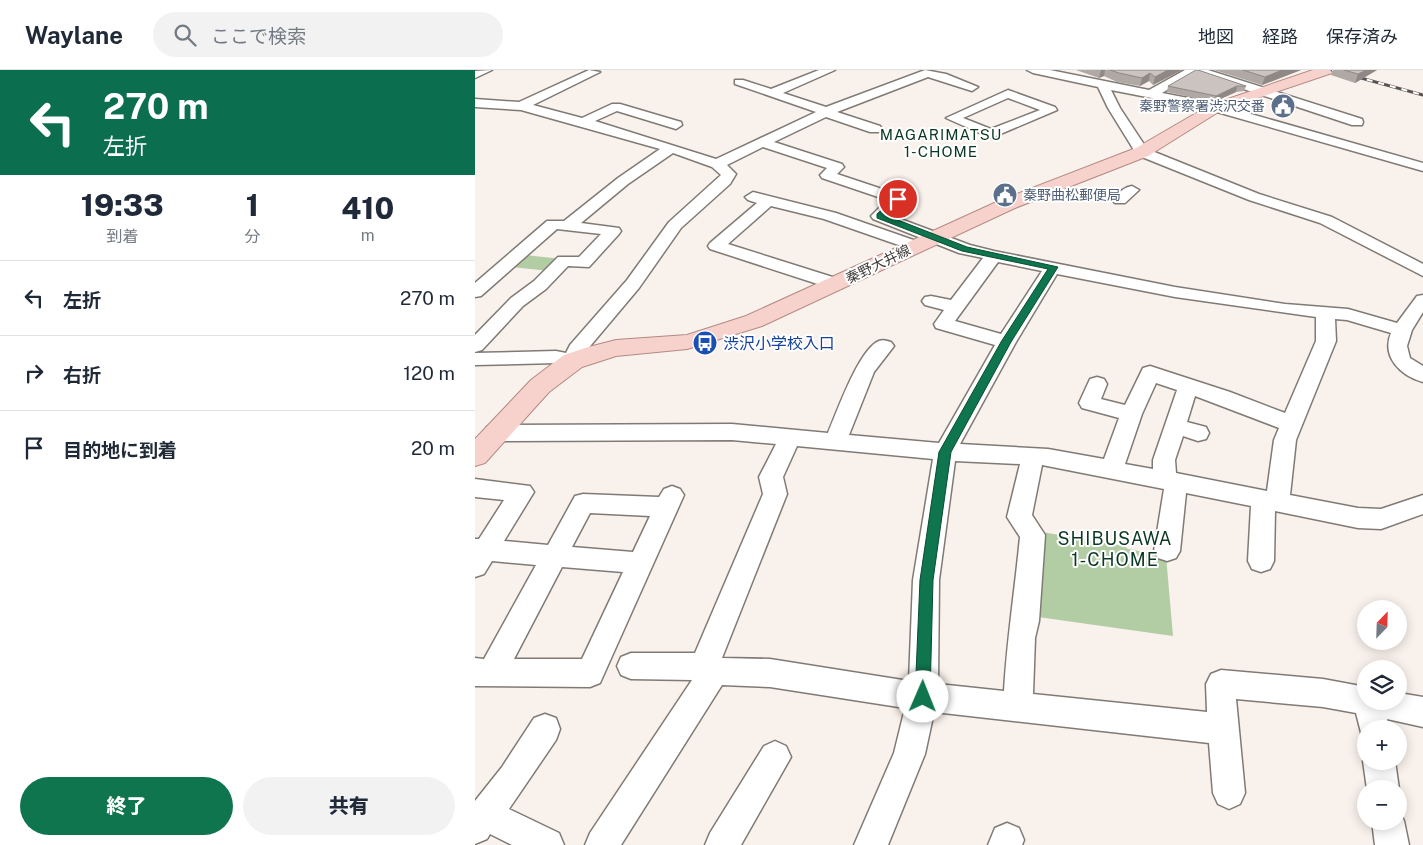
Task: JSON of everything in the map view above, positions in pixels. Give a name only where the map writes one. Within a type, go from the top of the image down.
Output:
[{"type":"main road","name":"秦野大井線","points":[[475,456],[540,386],[573,361],[593,353],[616,348],[687,342],[754,321],[1008,204],[1142,152],[1215,108],[1327,70]]},
{"type":"street","points":[[475,75],[486,70]]},
{"type":"street","points":[[771,93],[829,70]]},
{"type":"street","points":[[1033,70],[1152,93],[1215,108],[1423,167]]},
{"type":"street","points":[[1152,93],[1194,70],[1217,72],[1265,91],[1357,122]]},
{"type":"street","points":[[521,106],[594,72]]},
{"type":"street","points":[[797,72],[814,75]]},
{"type":"street","points":[[717,164],[825,112],[926,72],[972,87]]},
{"type":"street","points":[[1103,84],[1122,74]]},
{"type":"street","points":[[739,82],[875,129]]},
{"type":"street","points":[[1103,84],[1114,108],[1142,152],[1254,197],[1326,220],[1423,272]]},
{"type":"street","points":[[1008,94],[1051,110],[991,134],[952,118],[1008,94]]},
{"type":"street","points":[[475,103],[521,106],[583,122],[671,148],[717,164],[729,174],[728,178],[675,225],[633,284],[577,349],[573,361],[556,357],[475,359]]},
{"type":"street","points":[[583,122],[616,107],[676,125]]},
{"type":"street","points":[[763,143],[837,167],[827,175],[898,199],[879,216],[965,249],[1183,293],[1371,320],[1400,330]]},
{"type":"street","points":[[567,226],[623,181],[671,148]]},
{"type":"street","points":[[749,196],[830,216],[916,246]]},
{"type":"street","points":[[768,201],[716,246],[836,284]]},
{"type":"street","points":[[475,292],[553,224],[613,231],[583,263],[564,261],[540,285],[484,325],[475,346]]},
{"type":"street","points":[[994,256],[943,324],[1006,342]]},
{"type":"street","points":[[871,845],[909,754],[923,697],[926,580],[945,452],[1006,342],[1053,267]]},
{"type":"street","points":[[1423,300],[1400,330],[1399,355],[1404,363],[1423,375]]},
{"type":"street","points":[[931,301],[956,307]]},
{"type":"street","points":[[1261,561],[1270,501],[1285,440],[1326,341],[1325,312]]},
{"type":"street","points":[[835,442],[865,370],[884,346]]},
{"type":"street","points":[[1112,469],[1131,414],[1150,373],[1223,397],[1291,424]]},
{"type":"street","points":[[1097,384],[1089,403],[1131,414]]},
{"type":"street","points":[[1167,551],[1170,481],[1164,460],[1188,386]]},
{"type":"street","points":[[1174,426],[1198,433]]},
{"type":"street","points":[[495,433],[686,430],[732,432],[945,452],[1033,456],[1112,469],[1337,515],[1381,519],[1423,504]]},
{"type":"street","points":[[602,845],[710,669],[775,494],[771,477],[790,437]]},
{"type":"street","points":[[1018,708],[1021,638],[1025,621],[1033,535],[1019,517],[1033,456]]},
{"type":"street","points":[[475,488],[522,492],[478,555]]},
{"type":"street","points":[[669,501],[590,673],[483,672],[554,557],[583,503],[669,501]]},
{"type":"street","points":[[478,555],[554,557],[641,563]]},
{"type":"street","points":[[631,666],[770,673],[923,697],[1223,728]]},
{"type":"street","points":[[1229,793],[1221,684],[1323,693],[1357,699]]},
{"type":"street","points":[[1407,709],[1423,712]]},
{"type":"street","points":[[545,729],[527,759],[480,821],[547,845]]},
{"type":"street","points":[[723,845],[775,757]]},
{"type":"street","points":[[1390,830],[1392,845]]},
{"type":"green space","points":[[525,255],[562,259],[550,271],[511,267]]},
{"type":"green space","points":[[1042,532],[1124,546],[1128,549],[1166,556],[1173,636],[1038,617]]},
{"type":"building","points":[[1110,70],[1168,70],[1155,77],[1150,73],[1142,78]]},
{"type":"building","points":[[1196,70],[1246,86],[1237,86],[1216,96],[1168,86]]},
{"type":"building","points":[[1243,70],[1282,70],[1265,77]]},
{"type":"building","points":[[1344,70],[1366,70],[1358,74]]},
{"type":"railway","points":[[1332,70],[1423,95]]},
{"type":"place","name":"秦野警察署渋沢交番","points":[[1283,106]]},
{"type":"place","name":"秦野曲松郵便局","points":[[1005,195]]},
{"type":"place","name":"渋沢小学校入口","points":[[705,343]]},
{"type":"district","name":"MAGARIMATSU 1-CHOME","points":[[941,142]]},
{"type":"district","name":"SHIBUSAWA 1-CHOME","points":[[1115,548]]},
{"type":"route","points":[[898,199],[879,216],[965,249],[1053,267],[1006,342],[945,452],[926,580],[923,697]]}]
